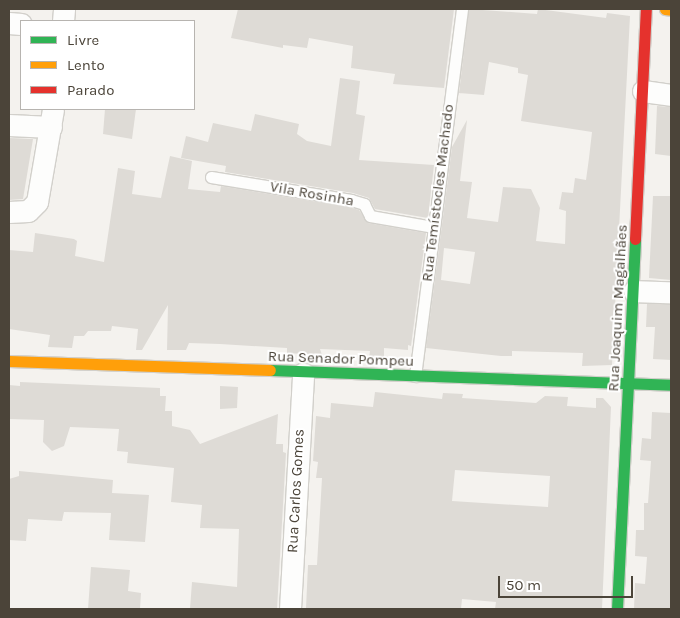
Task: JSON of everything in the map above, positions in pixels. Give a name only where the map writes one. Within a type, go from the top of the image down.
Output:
[{"type":"street","name":"Rua Joaquim Magalhães","points":[[617,609],[634,291],[646,9]]},
{"type":"street","points":[[665,9],[671,10]]},
{"type":"street","points":[[643,91],[671,95]]},
{"type":"street","points":[[9,126],[52,118],[37,202],[28,211],[9,212]]},
{"type":"street","points":[[634,291],[671,292]]},
{"type":"street","name":"Rua Senador Pompeu","points":[[9,361],[671,386]]},
{"type":"street","name":"Rua Carlos Gomes","points":[[290,609],[302,373]]},
{"type":"lane","name":"Rua Temístocles Machado","points":[[415,377],[462,9]]},
{"type":"lane","name":"Vila Rosinha","points":[[211,177],[351,200],[364,204],[370,216],[434,227]]},
{"type":"building","points":[[238,9],[454,9],[444,88],[393,84],[395,74],[351,68],[353,46],[309,38],[307,48],[283,45],[283,48],[231,38]]},
{"type":"building","points":[[469,9],[537,14],[538,9],[606,18],[607,13],[630,16],[612,365],[582,366],[583,353],[512,351],[512,356],[501,356],[426,348],[452,147],[467,120],[460,181],[472,182],[467,218],[498,222],[503,187],[531,189],[540,208],[536,241],[565,244],[566,211],[559,209],[562,192],[573,193],[575,178],[586,180],[589,158],[592,132],[521,121],[528,75],[518,73],[518,68],[489,62],[484,95],[459,93]],"holes":[[[444,248],[475,252],[470,284],[441,280]]]},
{"type":"building","points":[[340,78],[360,81],[356,114],[365,116],[359,160],[434,165],[428,218],[375,209],[369,198],[353,193],[225,172],[226,166],[181,158],[186,136],[208,142],[213,123],[251,131],[255,114],[299,124],[297,134],[307,141],[331,146]]},
{"type":"building","points":[[657,106],[671,107],[671,156],[655,154]]},
{"type":"building","points":[[105,110],[136,110],[132,139],[103,134]]},
{"type":"building","points":[[9,138],[33,139],[23,199],[9,200]]},
{"type":"building","points":[[170,156],[192,161],[188,189],[220,192],[221,186],[349,207],[359,210],[368,223],[426,233],[411,346],[408,345],[408,350],[384,348],[384,358],[369,358],[370,351],[320,349],[322,355],[287,353],[287,348],[220,344],[189,343],[186,350],[167,350],[168,305],[142,350],[136,350],[138,329],[112,326],[111,331],[88,331],[84,336],[74,336],[72,348],[48,347],[50,335],[9,329],[9,250],[33,252],[35,233],[74,239],[77,241],[75,256],[104,262],[118,168],[135,171],[132,194],[161,198]]},
{"type":"building","points":[[653,196],[671,196],[671,280],[649,278]]},
{"type":"building","points":[[647,304],[671,304],[671,360],[653,359],[655,327],[646,327]]},
{"type":"building","points":[[20,382],[160,388],[160,396],[166,396],[165,411],[172,411],[172,426],[190,430],[200,444],[278,414],[276,444],[283,444],[283,452],[286,453],[277,609],[190,609],[192,582],[237,587],[239,529],[200,528],[202,505],[171,502],[174,468],[127,463],[128,452],[117,451],[119,429],[70,427],[64,446],[52,451],[43,442],[44,420],[9,419],[9,385],[20,386]]},
{"type":"building","points":[[220,386],[238,387],[237,408],[220,409]]},
{"type":"building","points":[[375,392],[442,399],[443,393],[463,394],[462,398],[536,403],[545,396],[568,397],[567,406],[596,408],[596,398],[603,398],[611,407],[602,609],[495,609],[496,602],[462,599],[461,609],[306,608],[308,565],[317,565],[322,478],[316,478],[318,462],[313,461],[316,416],[330,418],[331,403],[373,407]],"holes":[[[455,470],[550,476],[548,507],[452,501]]]},
{"type":"building","points":[[652,412],[671,413],[671,609],[634,609],[635,583],[645,584],[647,557],[635,556],[636,530],[644,530],[644,503],[648,503],[651,461],[640,460],[642,438],[651,439]]},
{"type":"building","points":[[19,471],[113,480],[112,493],[149,495],[145,542],[109,540],[111,513],[64,512],[62,521],[28,519],[26,541],[9,540],[9,479],[19,476]]},
{"type":"building","points":[[91,567],[130,570],[128,591],[141,593],[140,609],[88,609]]},
{"type":"traffic: fast","points":[[617,609],[635,239]]},
{"type":"traffic: fast","points":[[270,370],[671,385]]},
{"type":"traffic: slow","points":[[665,9],[671,10]]},
{"type":"traffic: slow","points":[[9,361],[270,370]]},
{"type":"traffic: jam","points":[[635,239],[646,9]]}]
